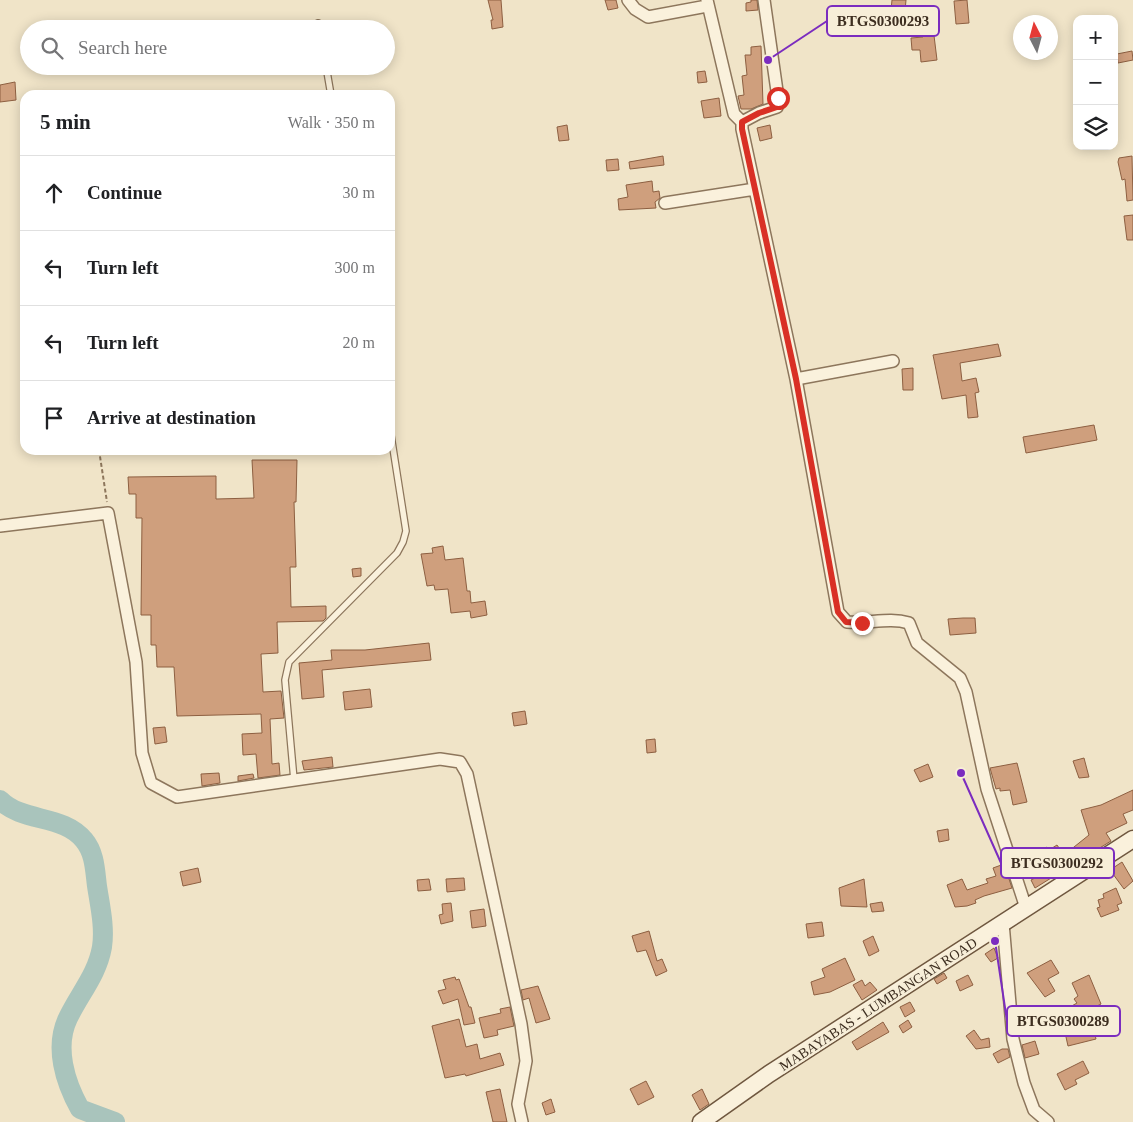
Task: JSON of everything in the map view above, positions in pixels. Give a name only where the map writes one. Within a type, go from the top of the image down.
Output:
[{"type":"main road","name":"MABAYABAS - LUMBANGAN ROAD","points":[[702,1122],[769,1074],[1133,839]]},
{"type":"street","points":[[628,0],[635,9],[648,16],[707,3],[734,114],[742,122],[796,379],[838,612],[846,622],[862,623],[896,619],[909,623],[917,644],[960,678],[966,692],[987,788],[1026,908]]},
{"type":"street","points":[[742,122],[759,113],[777,107],[778,98],[764,0]]},
{"type":"street","points":[[665,203],[755,189]]},
{"type":"street","points":[[796,379],[893,361]]},
{"type":"street","points":[[0,526],[108,512],[136,662],[142,753],[151,783],[177,798],[440,759],[460,762],[467,774],[521,1024],[526,1060],[518,1104],[522,1122]]},
{"type":"street","points":[[1003,923],[1013,1039],[1024,1083],[1034,1110],[1048,1122]]},
{"type":"lane","points":[[328,75],[330,90]]},
{"type":"lane","points":[[294,780],[285,680],[289,662],[396,553],[404,542],[406,531],[394,455]]},
{"type":"path","points":[[100,455],[108,512]]},
{"type":"building","points":[[488,0],[501,0],[503,27],[492,29],[491,20],[493,20]]},
{"type":"building","points":[[605,0],[616,0],[618,8],[608,10]]},
{"type":"building","points":[[751,0],[757,0],[758,10],[746,11],[746,3],[751,2]]},
{"type":"building","points":[[892,0],[906,0],[905,11],[891,10]]},
{"type":"building","points":[[967,0],[969,23],[956,24],[954,1]]},
{"type":"building","points":[[931,11],[937,60],[921,62],[920,50],[912,50],[911,38],[923,37],[920,13]]},
{"type":"building","points":[[761,46],[763,104],[751,109],[741,109],[738,96],[744,95],[742,76],[747,75],[745,55],[751,55],[751,47]]},
{"type":"building","points":[[1132,51],[1133,60],[1118,63],[1118,54]]},
{"type":"building","points":[[705,71],[707,82],[698,83],[697,72]]},
{"type":"building","points":[[15,82],[16,100],[0,102],[0,85]]},
{"type":"building","points":[[719,98],[721,116],[704,118],[701,101]]},
{"type":"building","points":[[567,125],[569,140],[559,141],[557,127]]},
{"type":"building","points":[[770,125],[772,138],[760,141],[757,128]]},
{"type":"building","points":[[663,156],[664,165],[630,169],[629,162]]},
{"type":"building","points":[[1132,156],[1133,200],[1127,201],[1125,179],[1122,180],[1118,162],[1119,158]]},
{"type":"building","points":[[618,159],[619,170],[607,171],[606,160]]},
{"type":"building","points":[[652,181],[653,192],[659,191],[660,198],[655,202],[656,208],[619,210],[618,199],[628,197],[626,185]]},
{"type":"building","points":[[1133,215],[1133,240],[1127,240],[1124,216]]},
{"type":"building","points":[[998,344],[1001,356],[960,363],[962,381],[976,378],[979,392],[975,393],[978,417],[968,418],[966,395],[942,399],[933,355]]},
{"type":"building","points":[[913,368],[913,390],[903,390],[902,369]]},
{"type":"building","points":[[1094,425],[1097,440],[1026,453],[1023,437]]},
{"type":"building","points":[[252,460],[297,460],[296,502],[294,502],[296,567],[290,567],[291,607],[326,606],[326,618],[323,621],[277,622],[278,653],[261,654],[263,692],[281,691],[284,718],[270,719],[272,764],[279,763],[280,775],[258,778],[256,754],[243,755],[242,734],[262,733],[261,714],[177,716],[174,667],[157,667],[156,645],[151,645],[151,615],[141,615],[142,518],[136,518],[136,494],[129,494],[128,477],[216,476],[216,499],[254,498]]},
{"type":"building","points":[[443,546],[445,560],[463,558],[467,591],[470,591],[471,603],[485,601],[487,615],[471,618],[470,611],[451,613],[448,589],[435,590],[434,585],[427,586],[421,554],[433,553],[432,548]]},
{"type":"building","points":[[361,568],[361,576],[353,577],[352,569]]},
{"type":"building","points":[[975,618],[976,633],[950,635],[948,619]]},
{"type":"building","points":[[429,643],[431,660],[322,670],[324,697],[302,699],[299,663],[332,660],[331,650],[365,650]]},
{"type":"building","points":[[370,689],[372,707],[345,710],[343,692]]},
{"type":"building","points":[[525,711],[527,724],[514,726],[512,713]]},
{"type":"building","points":[[165,727],[167,742],[155,744],[153,728]]},
{"type":"building","points":[[655,739],[656,752],[647,753],[646,740]]},
{"type":"building","points":[[332,757],[333,767],[304,770],[302,761]]},
{"type":"building","points":[[1084,758],[1089,777],[1079,778],[1073,761]]},
{"type":"building","points":[[1017,763],[1027,802],[1013,805],[1010,790],[1000,791],[1000,788],[996,789],[990,768]]},
{"type":"building","points":[[928,764],[933,777],[920,782],[914,770]]},
{"type":"building","points":[[219,773],[220,783],[202,786],[201,774]]},
{"type":"building","points":[[253,774],[254,778],[238,781],[238,776]]},
{"type":"building","points":[[1133,790],[1133,810],[1123,814],[1127,823],[1106,833],[1111,841],[1035,888],[1031,880],[1035,878],[1033,875],[1039,872],[1030,859],[1047,847],[1049,850],[1057,845],[1064,855],[1089,835],[1081,810],[1101,805]]},
{"type":"building","points":[[948,829],[949,840],[939,842],[937,831]]},
{"type":"building","points":[[1122,862],[1133,881],[1124,889],[1110,870]]},
{"type":"building","points":[[1004,864],[1012,888],[984,896],[975,900],[976,903],[967,906],[955,907],[947,885],[962,879],[967,890],[988,883],[986,879],[996,876],[993,868]]},
{"type":"building","points":[[198,868],[201,882],[183,886],[180,872]]},
{"type":"building","points":[[464,878],[465,890],[447,892],[446,879]]},
{"type":"building","points":[[429,879],[431,890],[418,891],[417,880]]},
{"type":"building","points":[[864,879],[867,907],[841,906],[839,888]]},
{"type":"building","points":[[1116,888],[1122,903],[1117,905],[1119,910],[1101,917],[1097,908],[1100,907],[1098,900],[1104,898],[1103,894]]},
{"type":"building","points":[[882,902],[884,911],[872,912],[870,904]]},
{"type":"building","points":[[451,903],[453,921],[441,924],[439,915],[443,914],[442,904]]},
{"type":"building","points":[[484,909],[486,926],[472,928],[470,911]]},
{"type":"building","points":[[822,922],[824,936],[808,938],[806,924]]},
{"type":"building","points":[[649,931],[657,961],[662,959],[667,971],[656,976],[646,950],[637,952],[632,936]]},
{"type":"building","points":[[873,936],[879,951],[869,956],[863,941]]},
{"type":"building","points":[[994,948],[998,958],[991,962],[985,954]]},
{"type":"building","points":[[845,958],[855,980],[830,992],[814,995],[811,982],[825,977],[822,969]]},
{"type":"building","points":[[1051,960],[1059,973],[1048,979],[1055,991],[1045,997],[1027,973]]},
{"type":"building","points":[[944,973],[947,978],[937,984],[934,979]]},
{"type":"building","points":[[968,975],[973,985],[960,991],[956,981]]},
{"type":"building","points":[[1089,975],[1101,1004],[1081,1014],[1089,1028],[1093,1027],[1096,1039],[1068,1046],[1064,1028],[1051,1032],[1047,1020],[1077,1003],[1074,999],[1078,996],[1072,983]]},
{"type":"building","points":[[455,977],[456,980],[459,979],[469,1007],[471,1007],[475,1023],[464,1025],[458,999],[443,1004],[438,991],[446,989],[443,980]]},
{"type":"building","points":[[862,980],[865,986],[870,982],[877,990],[862,1000],[853,985]]},
{"type":"building","points":[[538,986],[550,1019],[536,1023],[529,998],[523,1000],[521,990]]},
{"type":"building","points":[[910,1002],[915,1011],[905,1017],[900,1007]]},
{"type":"building","points":[[510,1007],[514,1026],[497,1030],[498,1035],[484,1038],[479,1018],[501,1013],[500,1009]]},
{"type":"building","points":[[459,1019],[466,1047],[477,1044],[480,1059],[500,1053],[504,1065],[466,1076],[465,1074],[445,1078],[432,1026]]},
{"type":"building","points":[[908,1020],[912,1027],[903,1033],[899,1026]]},
{"type":"building","points":[[883,1022],[889,1032],[857,1050],[852,1042]]},
{"type":"building","points":[[974,1030],[981,1040],[989,1038],[990,1047],[976,1049],[966,1036]]},
{"type":"building","points":[[1035,1041],[1039,1054],[1025,1058],[1022,1045]]},
{"type":"building","points":[[1002,1049],[1008,1049],[1010,1057],[998,1063],[993,1054]]},
{"type":"building","points":[[1083,1061],[1089,1073],[1075,1080],[1077,1084],[1065,1090],[1057,1074]]},
{"type":"building","points":[[646,1081],[654,1097],[638,1105],[630,1089]]},
{"type":"building","points":[[500,1089],[507,1122],[493,1122],[486,1092]]},
{"type":"building","points":[[702,1089],[709,1104],[700,1110],[692,1095]]},
{"type":"building","points":[[551,1099],[555,1112],[546,1115],[542,1103]]},
{"type":"waterway","points":[[0,800],[20,812],[65,826],[75,832],[88,845],[94,862],[102,916],[102,947],[92,975],[68,1018],[64,1029],[62,1041],[63,1064],[70,1087],[80,1109],[115,1122]]},
{"type":"place","name":"BTGS0300293","points":[[768,60]]},
{"type":"place","name":"BTGS0300292","points":[[961,773]]},
{"type":"place","name":"BTGS0300289","points":[[995,941]]},
{"type":"route","points":[[778,98],[777,107],[747,118],[742,122],[742,129],[796,379],[838,612],[846,622],[862,623]]}]
